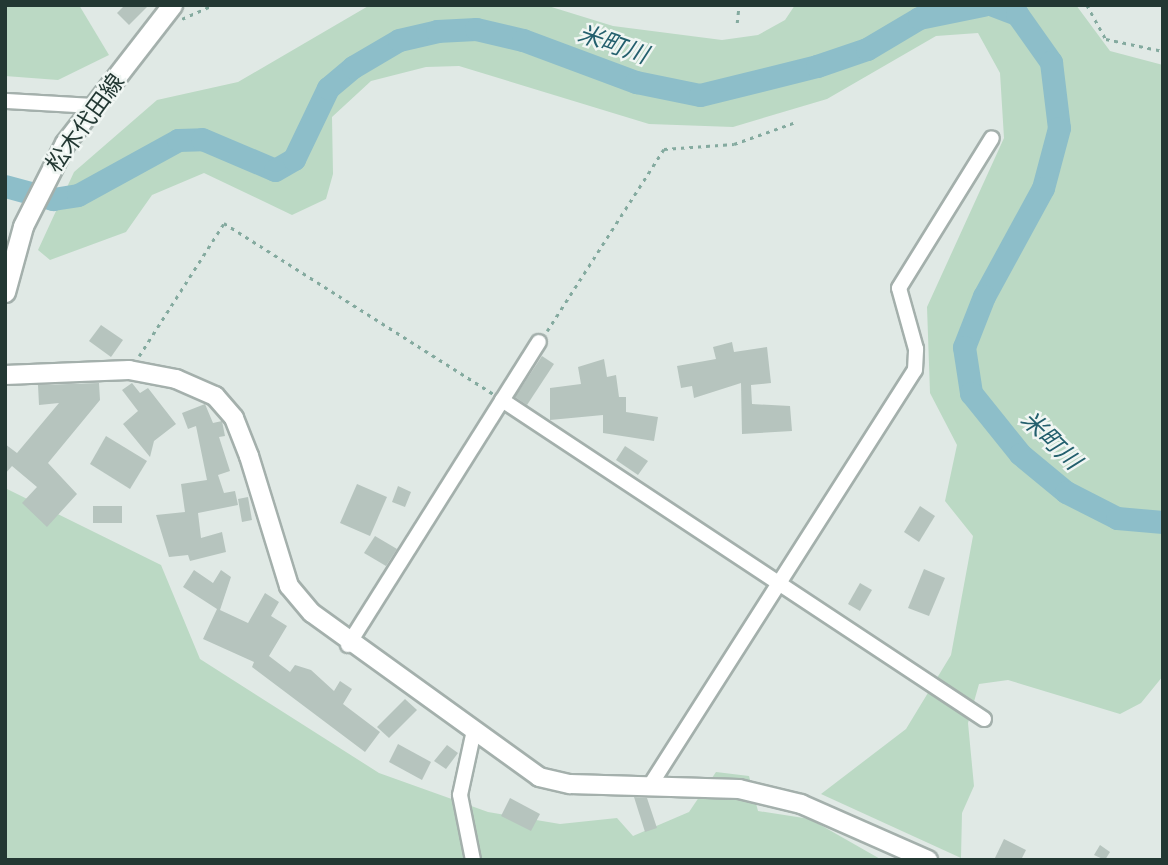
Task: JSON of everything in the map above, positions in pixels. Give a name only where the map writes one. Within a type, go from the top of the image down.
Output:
[{"type":"main road","name":"松木代田線","points":[[5,292],[11,267],[42,183],[95,106],[172,5]]},
{"type":"street","points":[[5,101],[95,106]]},
{"type":"street","points":[[651,784],[915,370],[916,349],[899,288],[992,138]]},
{"type":"street","points":[[348,645],[539,342]]},
{"type":"street","points":[[5,375],[129,370],[195,387],[215,396],[234,418],[289,586],[348,645],[473,735],[539,777],[570,784],[651,784],[739,789],[801,804],[928,860]]},
{"type":"street","points":[[502,400],[781,580],[984,719]]},
{"type":"street","points":[[473,735],[460,795],[473,860]]},
{"type":"path","points":[[157,25],[214,5]]},
{"type":"path","points":[[737,23],[739,5]]},
{"type":"path","points":[[1087,5],[1106,39],[1163,51]]},
{"type":"path","points":[[539,342],[664,149],[734,144],[793,123]]},
{"type":"path","points":[[129,370],[224,223],[502,400]]},
{"type":"green space","points":[[5,5],[79,5],[109,55],[58,80],[5,76]]},
{"type":"green space","points":[[370,5],[545,5],[613,26],[722,40],[758,35],[785,20],[795,5],[1076,5],[1110,51],[1163,65],[1163,676],[1141,703],[1120,714],[1008,680],[979,684],[968,723],[974,786],[962,813],[961,858],[821,794],[906,729],[951,655],[973,536],[945,501],[957,445],[930,393],[927,307],[1004,138],[1000,73],[978,33],[936,36],[827,99],[733,127],[649,124],[459,66],[426,67],[371,81],[332,117],[333,174],[326,199],[292,215],[204,173],[152,195],[126,232],[50,260],[38,250],[74,172],[157,100],[238,82]]},
{"type":"green space","points":[[5,488],[161,565],[200,659],[379,773],[488,812],[560,824],[617,818],[633,836],[689,812],[716,772],[749,776],[758,811],[810,819],[882,860],[5,860]]},
{"type":"building","points":[[125,5],[149,5],[129,25],[117,13]]},
{"type":"building","points":[[101,325],[123,340],[111,357],[89,341]]},
{"type":"building","points":[[732,342],[734,352],[767,347],[771,383],[751,385],[752,404],[790,406],[792,431],[742,434],[741,383],[694,398],[692,386],[681,388],[677,366],[716,359],[713,347]]},
{"type":"building","points":[[542,356],[554,364],[527,405],[515,397]]},
{"type":"building","points":[[604,359],[607,377],[616,375],[619,397],[626,397],[626,412],[658,417],[654,441],[603,433],[603,415],[550,420],[550,388],[581,384],[578,367]]},
{"type":"building","points":[[99,383],[100,400],[48,463],[77,494],[47,527],[22,503],[37,487],[12,466],[5,474],[5,444],[17,453],[59,403],[39,405],[38,385]]},
{"type":"building","points":[[132,383],[140,393],[148,388],[176,424],[154,441],[150,457],[123,424],[138,411],[122,390]]},
{"type":"building","points":[[205,404],[213,423],[222,421],[225,436],[219,437],[230,471],[218,475],[224,493],[235,491],[238,505],[198,513],[201,538],[222,532],[226,552],[190,561],[188,555],[169,557],[156,515],[185,512],[181,484],[207,480],[196,426],[188,429],[182,413]]},
{"type":"building","points":[[106,436],[147,461],[130,489],[90,464]]},
{"type":"building","points":[[625,446],[648,461],[638,475],[616,460]]},
{"type":"building","points":[[357,484],[387,497],[370,536],[340,523]]},
{"type":"building","points":[[398,486],[411,492],[405,507],[392,502]]},
{"type":"building","points":[[248,497],[252,520],[242,522],[238,499]]},
{"type":"building","points":[[93,506],[122,506],[122,523],[93,523]]},
{"type":"building","points":[[920,506],[935,516],[919,542],[904,532]]},
{"type":"building","points":[[375,536],[397,549],[386,566],[364,553]]},
{"type":"building","points":[[924,569],[945,578],[929,616],[908,608]]},
{"type":"building","points":[[194,570],[213,583],[221,570],[231,577],[220,610],[248,623],[265,593],[279,602],[271,616],[287,626],[269,656],[290,672],[295,665],[311,670],[334,691],[340,681],[352,689],[343,704],[380,732],[365,752],[252,667],[254,662],[203,639],[217,609],[183,587]]},
{"type":"building","points":[[860,583],[872,590],[860,611],[848,604]]},
{"type":"building","points":[[405,699],[417,710],[389,738],[377,727]]},
{"type":"building","points":[[398,744],[431,762],[422,780],[389,762]]},
{"type":"building","points":[[447,745],[458,753],[446,769],[434,761]]},
{"type":"building","points":[[634,797],[647,798],[657,828],[645,832]]},
{"type":"building","points":[[510,798],[540,814],[531,831],[501,816]]},
{"type":"building","points":[[1004,839],[1026,850],[1021,860],[994,860]]},
{"type":"building","points":[[1100,845],[1110,852],[1105,860],[1094,855]]},
{"type":"waterway","name":"米町川","points":[[5,186],[53,199],[78,195],[178,140],[202,139],[275,170],[294,159],[328,88],[353,67],[399,40],[437,31],[476,29],[523,40],[636,82],[700,95],[817,66],[867,49],[919,18],[983,5]]},
{"type":"waterway","name":"米町川","points":[[993,5],[1017,14],[1051,62],[1059,128],[1043,188],[984,296],[964,347],[971,393],[1020,454],[1066,492],[1117,518],[1163,522]]}]
